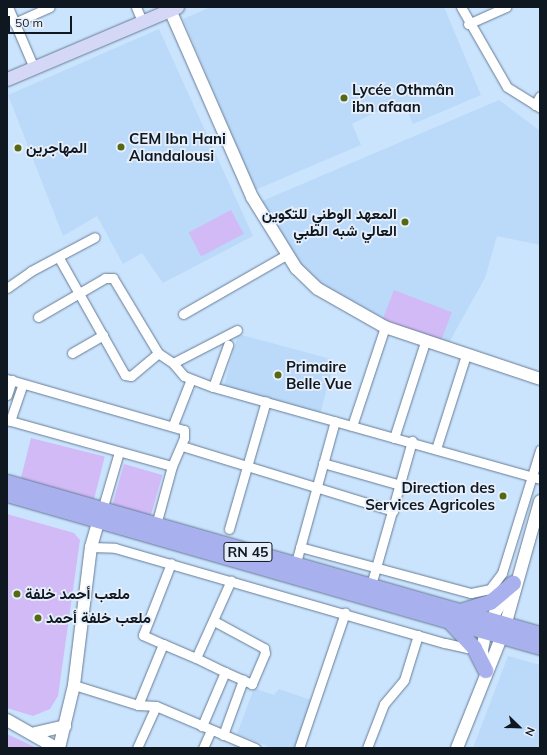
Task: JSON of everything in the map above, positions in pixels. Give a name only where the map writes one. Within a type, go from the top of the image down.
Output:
[{"type":"main road","points":[[7,79],[173,8]]},
{"type":"main road","name":"RN 45","points":[[7,482],[100,515],[454,617],[488,625],[504,630],[540,647]]},
{"type":"main road","name":"RN 45","points":[[7,494],[100,515],[156,525],[295,566],[371,585],[454,617]]},
{"type":"main road","points":[[485,675],[472,645],[454,617],[490,602],[517,579]]},
{"type":"main road","name":"RN 45","points":[[504,630],[540,634]]},
{"type":"street","points":[[8,7],[34,68]]},
{"type":"street","points":[[14,23],[50,7]]},
{"type":"street","points":[[136,7],[142,21]]},
{"type":"street","points":[[461,7],[468,24],[507,87],[516,90],[537,107],[540,96]]},
{"type":"street","points":[[468,24],[506,7]]},
{"type":"street","points":[[173,8],[252,197],[286,254],[318,289],[385,327],[425,342],[540,379]]},
{"type":"street","points":[[7,288],[31,271],[96,237]]},
{"type":"street","points":[[183,314],[286,254]]},
{"type":"street","points":[[58,258],[127,376],[158,353]]},
{"type":"street","points":[[38,317],[105,278],[116,280],[158,353],[174,363],[184,376],[213,387],[394,438],[412,441],[536,478]]},
{"type":"street","points":[[352,426],[385,327]]},
{"type":"street","points":[[174,363],[237,330]]},
{"type":"street","points":[[72,353],[103,335]]},
{"type":"street","points":[[394,438],[425,342]]},
{"type":"street","points":[[213,387],[228,345]]},
{"type":"street","points":[[436,449],[466,355]]},
{"type":"street","points":[[7,395],[9,379],[173,425],[184,430],[182,446],[172,466],[156,525]]},
{"type":"street","points":[[173,425],[191,379]]},
{"type":"street","points":[[23,384],[9,421],[172,466]]},
{"type":"street","points":[[229,529],[266,402]]},
{"type":"street","points":[[295,566],[334,421]]},
{"type":"street","points":[[371,585],[412,441]]},
{"type":"street","points":[[182,446],[393,511]]},
{"type":"street","points":[[300,547],[375,570],[471,594],[480,593],[490,589],[502,573],[520,518],[536,478],[540,450]]},
{"type":"street","points":[[7,720],[34,733],[57,748],[65,726],[74,685],[91,548],[119,452]]},
{"type":"street","points":[[323,463],[400,485]]},
{"type":"street","points":[[457,748],[504,630],[517,579],[540,502]]},
{"type":"street","points":[[520,518],[534,524]]},
{"type":"street","points":[[91,548],[115,548],[232,580],[418,635],[467,648],[472,645]]},
{"type":"street","points":[[171,563],[143,636],[196,658],[252,684],[265,653],[264,648],[214,621]]},
{"type":"street","points":[[485,675],[482,650],[488,625],[517,579]]},
{"type":"street","points":[[196,658],[232,580]]},
{"type":"street","points":[[299,748],[345,613]]},
{"type":"street","points":[[367,748],[384,704],[404,680],[418,635]]},
{"type":"street","points":[[138,705],[163,644]]},
{"type":"street","points":[[203,748],[206,728],[225,672]]},
{"type":"street","points":[[223,735],[243,680]]},
{"type":"street","points":[[74,685],[138,705],[156,706],[255,748]]},
{"type":"street","points":[[137,748],[156,706]]},
{"type":"street","points":[[34,733],[65,726]]},
{"type":"shaded area","name":"Lycée Othmân ibn afaan","points":[[211,7],[444,7],[481,95],[413,124],[403,102],[374,113],[352,124],[361,145],[255,190],[183,19]]},
{"type":"shaded area","name":"CEM Ibn Hani Alandalousi","points":[[159,29],[253,236],[163,283],[142,253],[123,264],[97,216],[63,236],[8,95]]},
{"type":"shaded area","name":"المعهد الوطني للتكوين العالي شبه الطبي","points":[[499,100],[540,131],[540,245],[497,236],[485,278],[447,346],[329,294],[302,267],[260,202]]},
{"type":"shaded area","points":[[231,210],[244,234],[201,256],[189,233]]},
{"type":"shaded area","points":[[394,290],[452,312],[441,341],[383,319]]},
{"type":"shaded area","name":"Primaire Belle Vue","points":[[238,334],[335,360],[320,416],[223,390]]},
{"type":"shaded area","points":[[31,438],[105,456],[94,499],[20,481]]},
{"type":"shaded area","points":[[124,464],[162,475],[150,518],[112,507]]},
{"type":"shaded area","name":"ملعب خلفة أحمد","points":[[7,514],[74,533],[80,540],[58,696],[50,709],[33,716],[7,708]]},
{"type":"shaded area","points":[[508,656],[540,665],[540,748],[473,748]]},
{"type":"shaded area","points":[[254,688],[274,695],[279,689],[314,701],[297,748],[272,748],[237,734]]},
{"type":"shaded area","points":[[7,734],[37,748],[7,748]]},
{"type":"place","name":"Lycée Othmân ibn afaan","points":[[344,98]]},
{"type":"place","name":"CEM Ibn Hani Alandalousi","points":[[121,147]]},
{"type":"place","name":"المهاجرين","points":[[18,148]]},
{"type":"place","name":"المعهد الوطني للتكوين العالي شبه الطبي","points":[[405,222]]},
{"type":"place","name":"Primaire Belle Vue","points":[[278,375]]},
{"type":"place","name":"Direction des Services Agricoles","points":[[503,496]]},
{"type":"place","name":"ملعب أحمد خلفة","points":[[17,594]]},
{"type":"place","name":"ملعب خلفة أحمد","points":[[38,618]]}]
